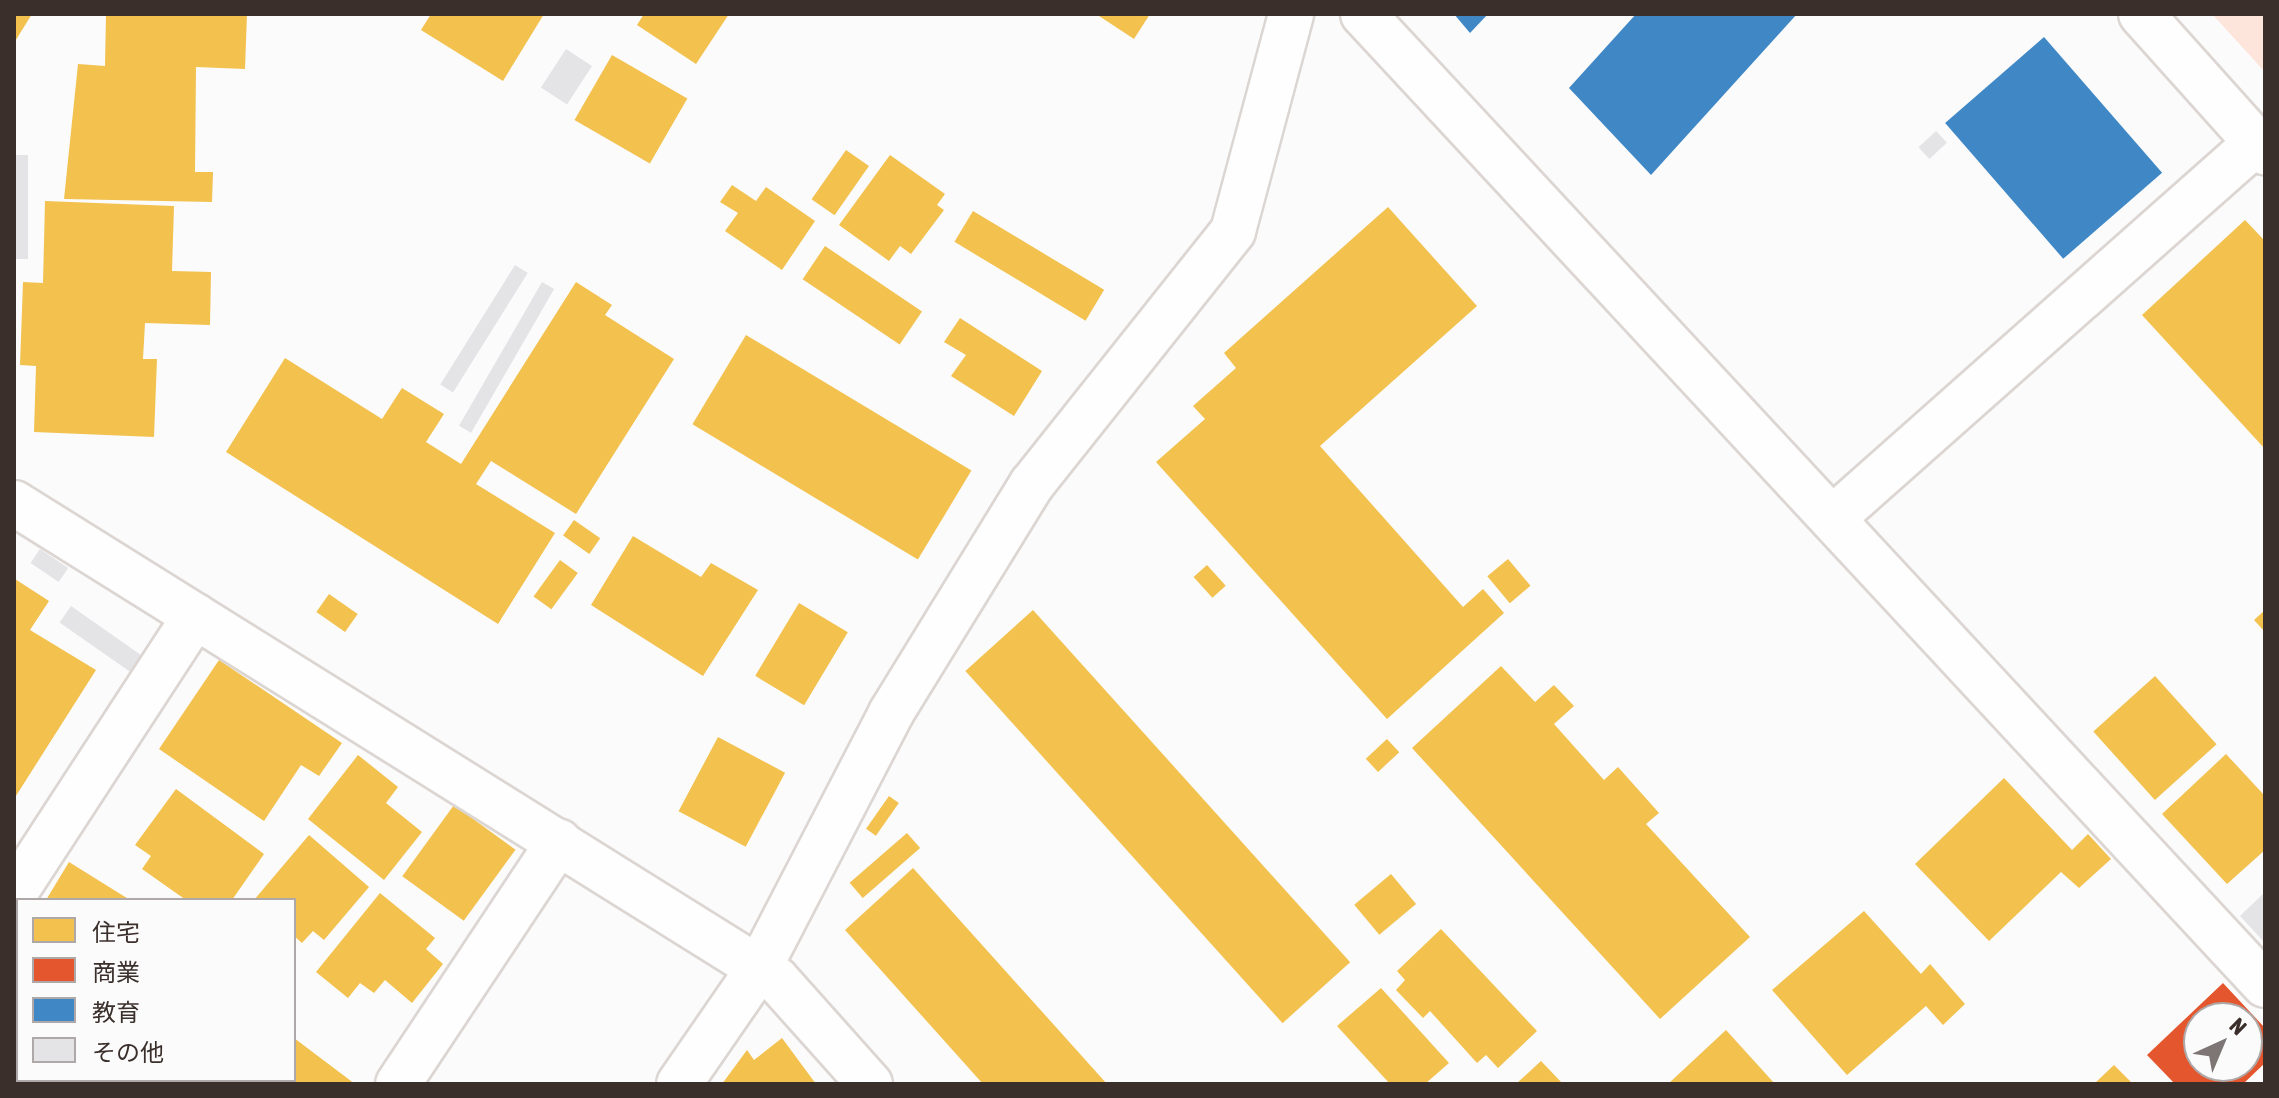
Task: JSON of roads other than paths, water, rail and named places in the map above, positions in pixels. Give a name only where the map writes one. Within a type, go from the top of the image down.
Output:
[{"type":"street","points":[[679,1084],[759,968],[891,713],[1032,484],[1233,231],[1291,14]]},
{"type":"street","points":[[1363,14],[2265,985]]},
{"type":"street","points":[[1833,518],[2261,147],[2141,14]]},
{"type":"street","points":[[14,503],[759,968],[870,1084]]},
{"type":"street","points":[[14,894],[195,616]]},
{"type":"street","points":[[398,1084],[559,842]]}]
